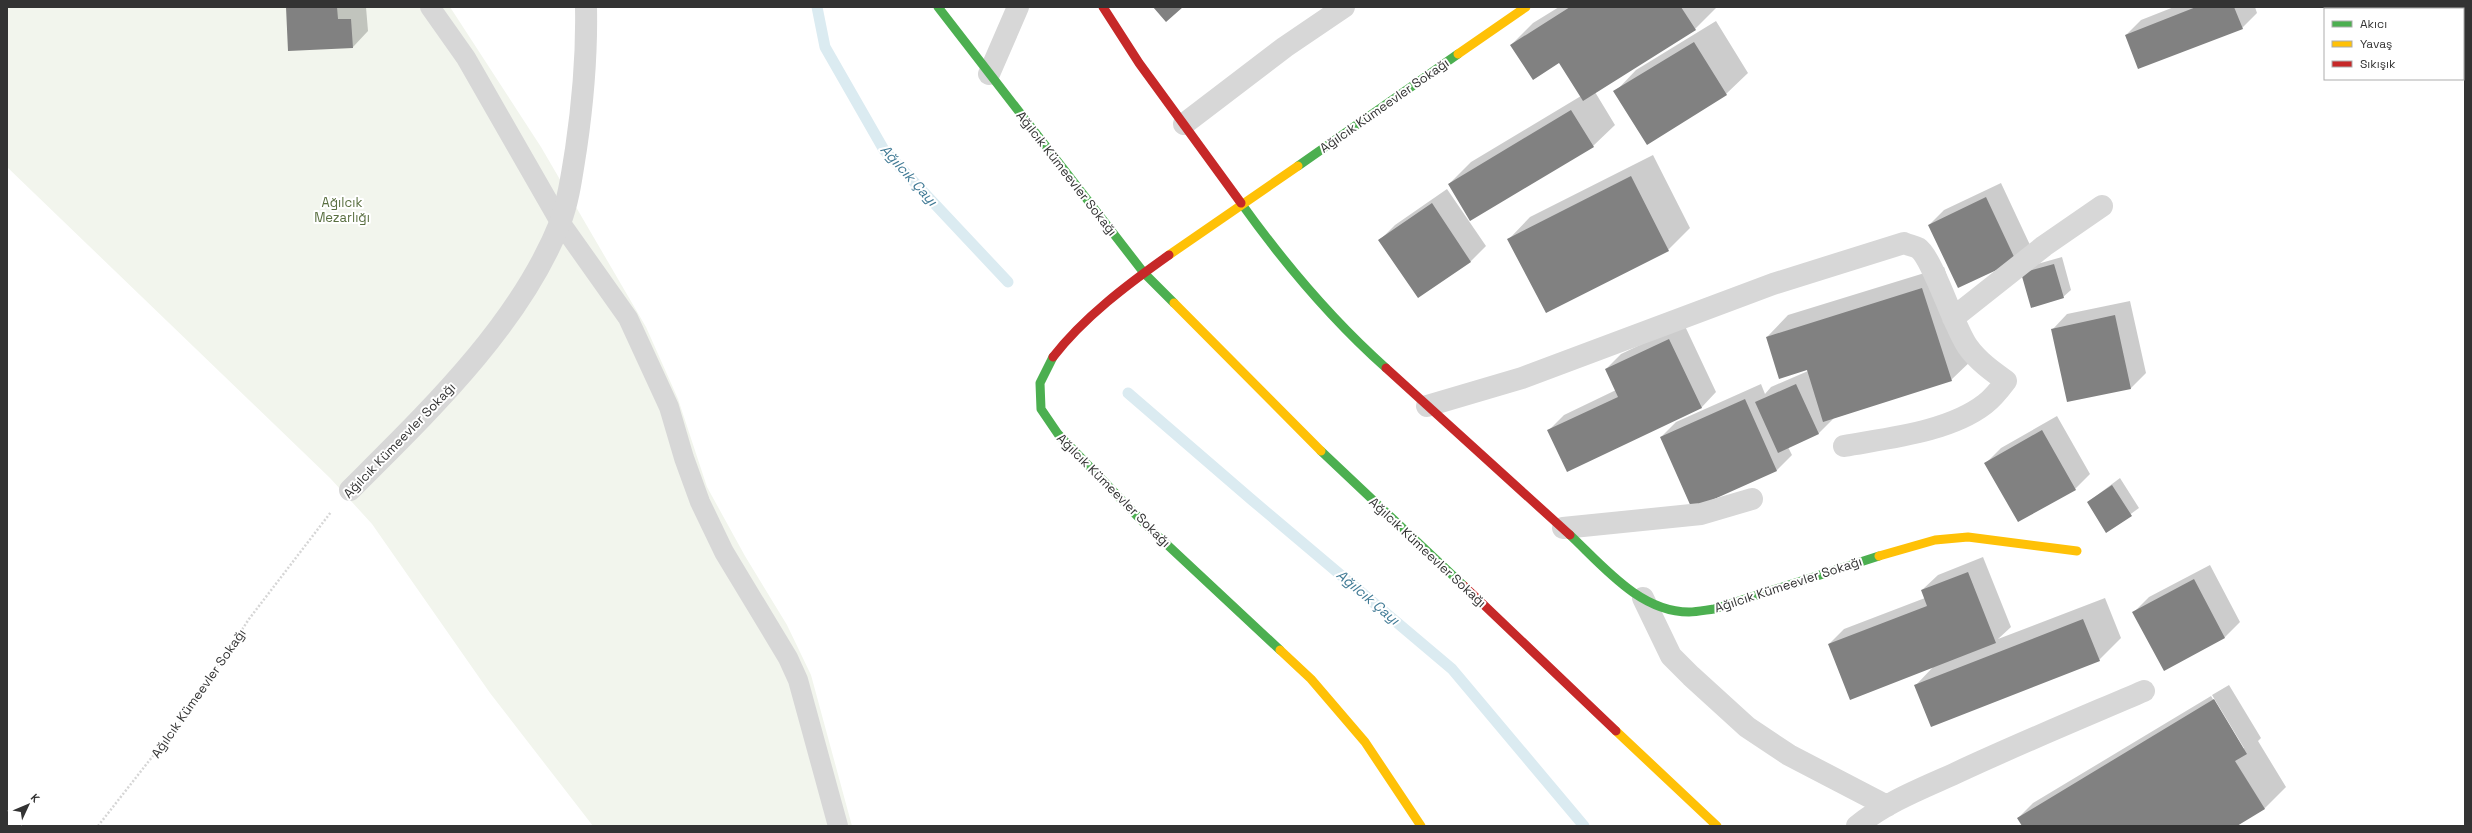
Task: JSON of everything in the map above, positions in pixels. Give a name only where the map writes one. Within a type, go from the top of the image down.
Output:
[{"type":"street","name":"Ağılcık Kümeevler Sokağı","points":[[350,490],[468,367],[514,306],[539,264],[560,222],[571,182],[582,106],[587,47],[586,7]]},
{"type":"street","name":"Ağılcık Kümeevler Sokağı","points":[[938,7],[1144,273],[1331,461],[1717,826]]},
{"type":"street","points":[[989,74],[1018,7]]},
{"type":"street","name":"Ağılcık Kümeevler Sokağı","points":[[1103,7],[1122,38],[1286,264],[1350,336],[1563,528],[1621,583],[1642,598],[1666,608],[1688,612],[1714,609],[1861,561],[1935,540],[1968,537],[2077,551]]},
{"type":"street","points":[[1184,124],[1285,47],[1344,7]]},
{"type":"street","name":"Ağılcık Kümeevler Sokağı","points":[[1420,826],[1364,742],[1311,679],[1139,518],[1058,434],[1041,409],[1040,383],[1050,361],[1069,336],[1144,273],[1526,7]]},
{"type":"street","points":[[1952,318],[2044,246],[2102,206]]},
{"type":"street","points":[[1427,406],[1522,378],[1773,284],[1904,243],[1918,248],[1929,261],[1952,318],[1968,346],[1983,364],[2006,382],[1986,403],[1963,418],[1895,436],[1844,446]]},
{"type":"street","points":[[1563,528],[1701,514],[1752,499]]},
{"type":"street","points":[[1642,598],[1671,656],[1690,676],[1747,727],[1789,754],[1887,806]]},
{"type":"street","points":[[1857,826],[1887,806],[2013,747],[2144,691]]},
{"type":"lane","points":[[430,7],[466,58],[560,222],[603,280],[631,324],[669,407],[684,458],[700,502],[724,552],[788,658],[798,680],[838,826]]},
{"type":"path","name":"Ağılcık Kümeevler Sokağı","points":[[98,826],[192,706],[249,619],[310,537],[350,490]]},
{"type":"green space","name":"Ağılcık Mezarlığı","points":[[7,7],[450,7],[541,147],[646,327],[678,399],[707,487],[745,556],[787,625],[811,675],[852,826],[593,826],[490,693],[372,524],[330,478],[7,167]]},
{"type":"building","points":[[286,7],[337,7],[338,19],[351,19],[353,48],[288,51]]},
{"type":"building","points":[[1153,7],[1183,7],[1166,22]]},
{"type":"building","points":[[1570,7],[1681,7],[1696,30],[1583,101],[1559,63],[1533,80],[1510,45]]},
{"type":"building","points":[[2196,7],[2234,7],[2243,29],[2138,69],[2125,35]]},
{"type":"building","points":[[1694,42],[1727,95],[1647,145],[1613,91]]},
{"type":"building","points":[[1571,110],[1594,147],[1470,221],[1448,184]]},
{"type":"building","points":[[1631,176],[1669,251],[1546,313],[1507,239]]},
{"type":"building","points":[[1986,197],[2016,261],[1958,288],[1928,225]]},
{"type":"building","points":[[1432,203],[1471,262],[1418,298],[1378,240]]},
{"type":"building","points":[[2054,264],[2064,298],[2031,308],[2021,273]]},
{"type":"building","points":[[1922,288],[1952,381],[1823,422],[1807,370],[1779,379],[1766,337]]},
{"type":"building","points":[[2115,315],[2131,389],[2067,402],[2051,329]]},
{"type":"building","points":[[1669,339],[1702,408],[1567,472],[1547,430],[1618,397],[1605,369]]},
{"type":"building","points":[[1796,384],[1819,434],[1778,453],[1755,402]]},
{"type":"building","points":[[1745,399],[1777,471],[1692,509],[1660,437]]},
{"type":"building","points":[[2042,430],[2076,490],[2018,522],[1984,463]]},
{"type":"building","points":[[2112,485],[2132,516],[2106,533],[2087,502]]},
{"type":"building","points":[[1968,572],[1996,643],[1850,700],[1828,644],[1927,606],[1921,590]]},
{"type":"building","points":[[2194,579],[2225,638],[2164,671],[2132,612]]},
{"type":"building","points":[[2083,619],[2100,661],[1931,727],[1914,685]]},
{"type":"building","points":[[2214,699],[2247,754],[2235,761],[2265,809],[2237,826],[2022,826],[2017,818]]},
{"type":"waterway","name":"Ağılcık Çayı","points":[[817,7],[825,47],[884,150],[1008,282]]},
{"type":"waterway","name":"Ağılcık Çayı","points":[[1128,393],[1452,669],[1584,826]]},
{"type":"traffic: fast","points":[[938,7],[1144,273],[1174,303]]},
{"type":"traffic: fast","points":[[1298,166],[1458,54]]},
{"type":"traffic: fast","points":[[1241,203],[1291,269],[1309,290],[1346,330],[1386,368]]},
{"type":"traffic: fast","points":[[1053,357],[1040,383],[1041,409],[1058,434],[1145,524],[1280,650]]},
{"type":"traffic: fast","points":[[1321,451],[1464,586]]},
{"type":"traffic: fast","points":[[1570,535],[1609,573],[1639,596],[1654,604],[1671,610],[1689,612],[1714,609],[1879,556]]},
{"type":"traffic: slow","points":[[1458,54],[1526,7]]},
{"type":"traffic: slow","points":[[1169,255],[1298,166]]},
{"type":"traffic: slow","points":[[1174,303],[1321,451]]},
{"type":"traffic: slow","points":[[1879,556],[1935,540],[1968,537],[2077,551]]},
{"type":"traffic: slow","points":[[1280,650],[1311,679],[1365,742],[1421,826]]},
{"type":"traffic: slow","points":[[1616,731],[1717,826]]},
{"type":"traffic: jam","points":[[1103,7],[1139,63],[1241,203]]},
{"type":"traffic: jam","points":[[1053,357],[1078,328],[1107,302],[1122,289],[1169,255]]},
{"type":"traffic: jam","points":[[1386,368],[1570,535]]},
{"type":"traffic: jam","points":[[1464,586],[1616,731]]}]
